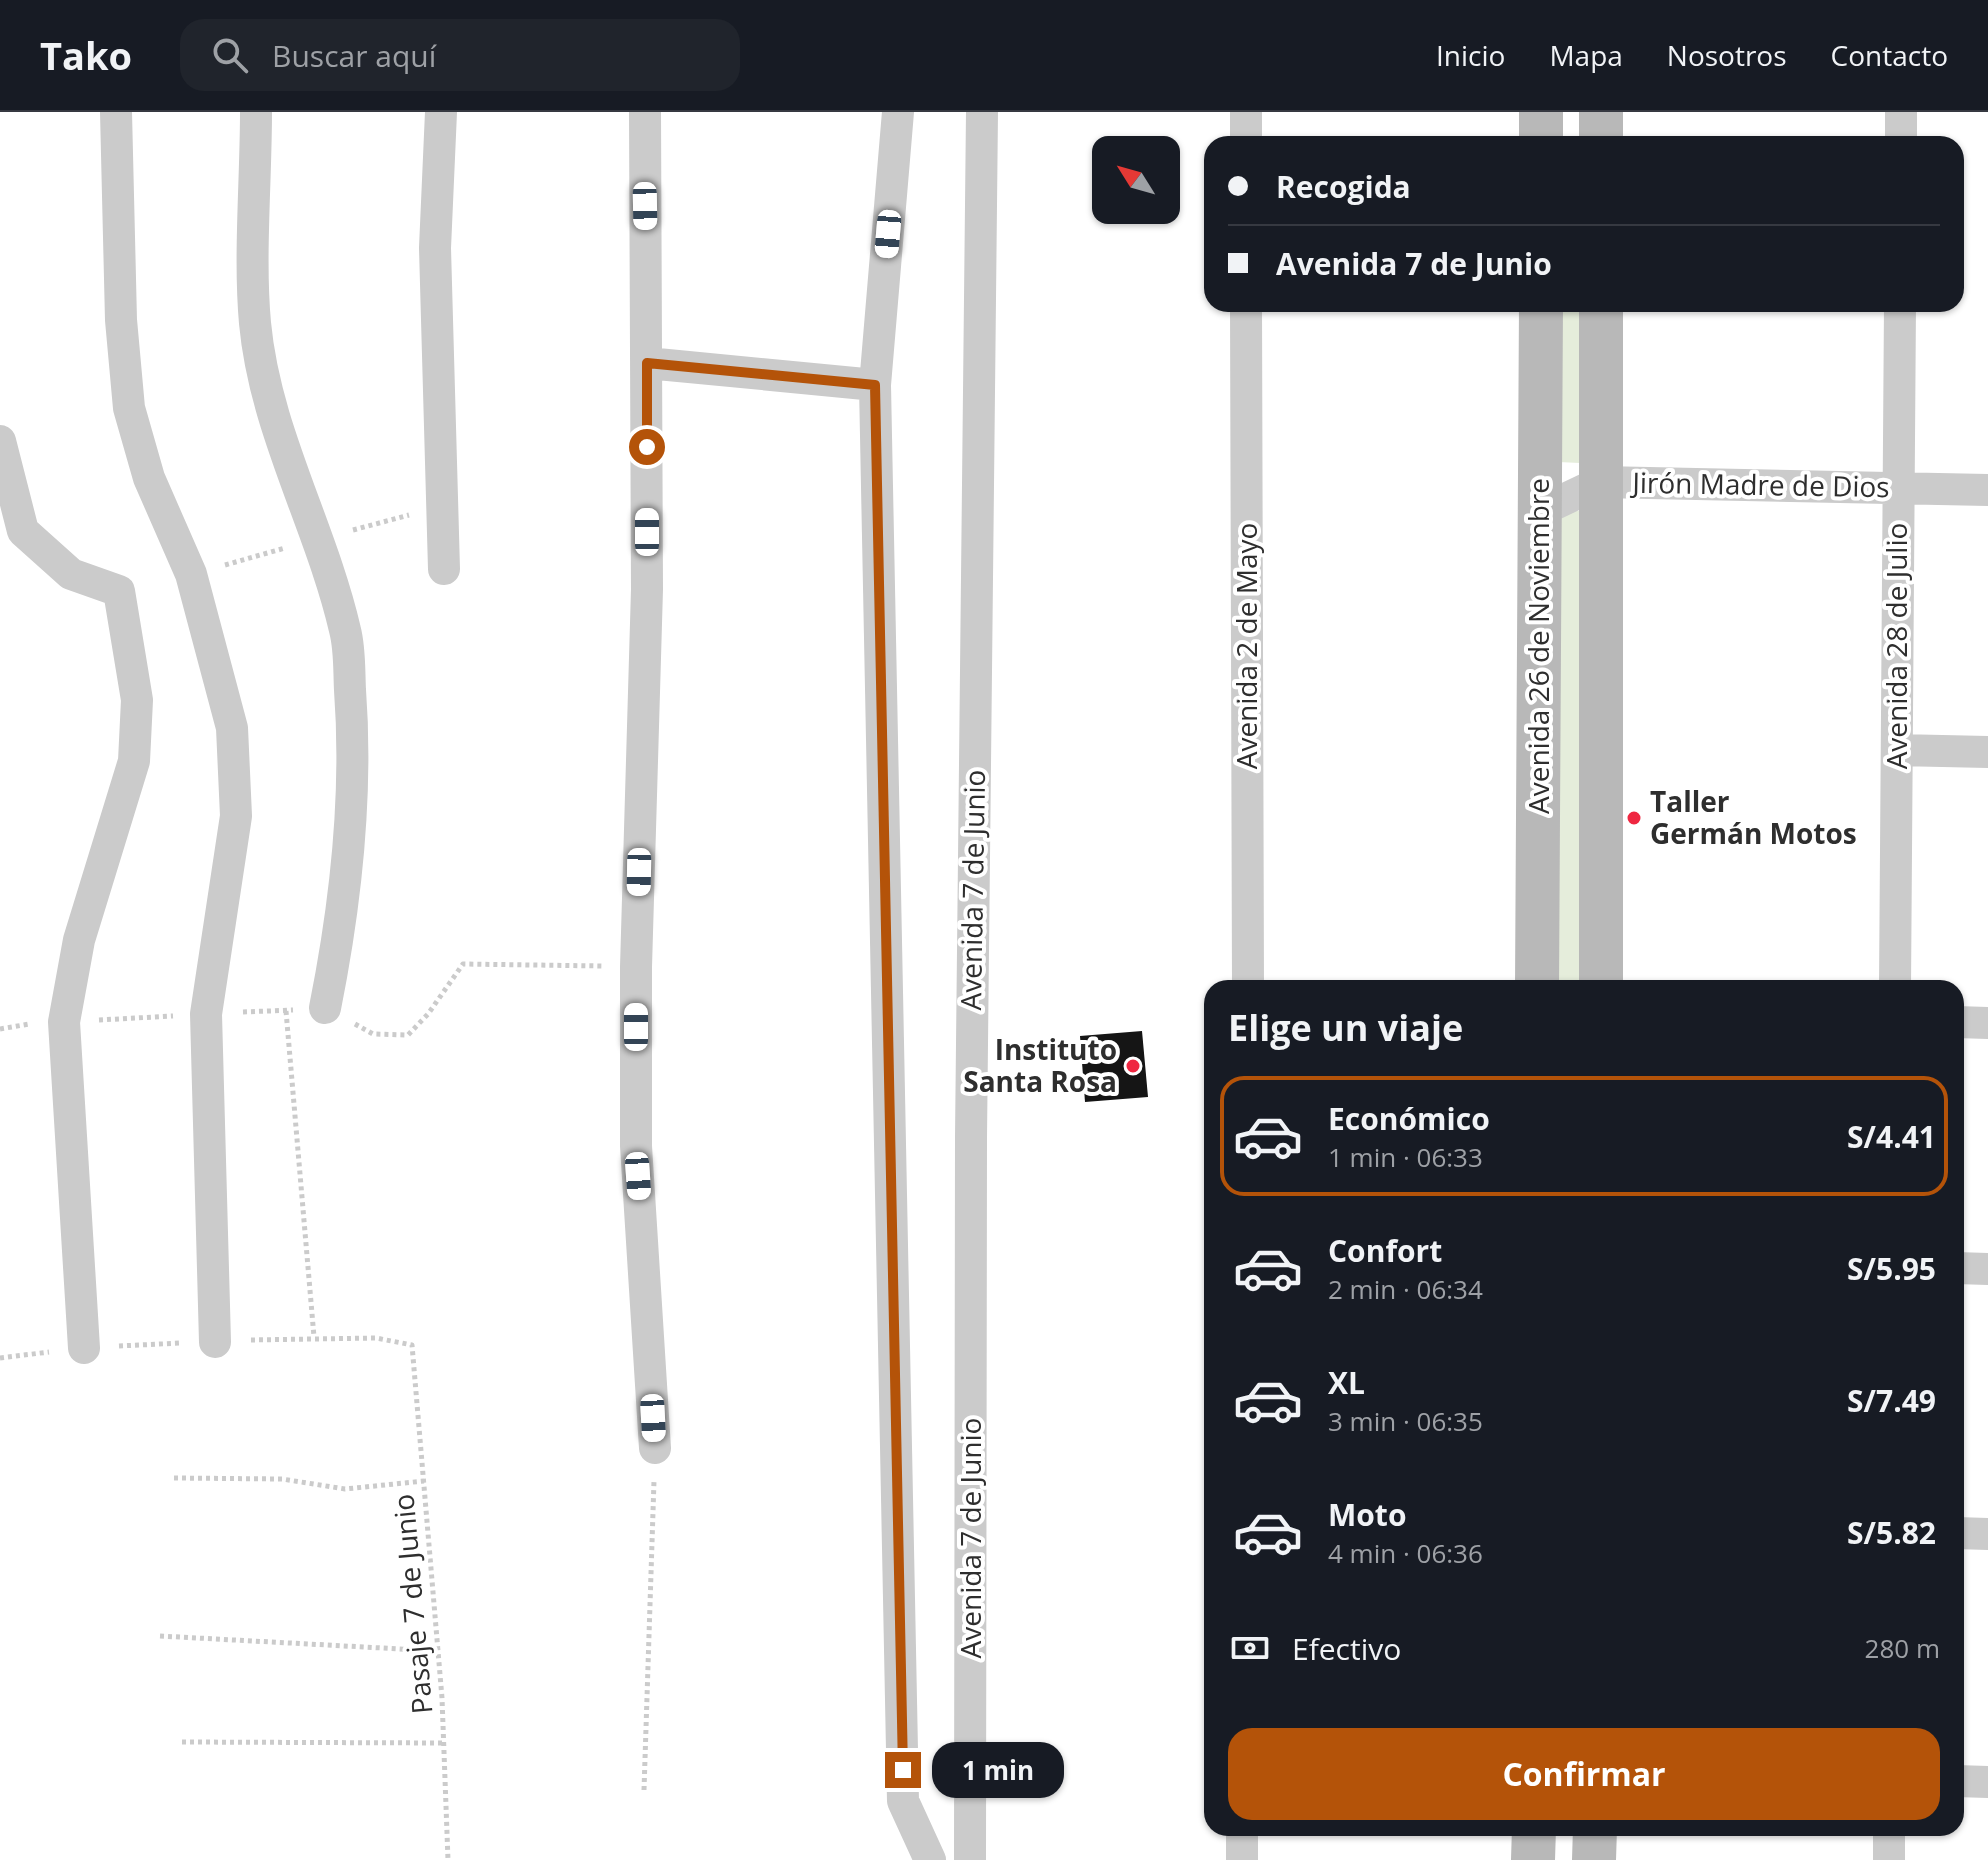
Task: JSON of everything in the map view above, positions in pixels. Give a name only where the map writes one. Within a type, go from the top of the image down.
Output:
[{"type":"main road","points":[[1541,112],[1541,136]]},
{"type":"main road","points":[[1601,112],[1601,136]]},
{"type":"main road","name":"Avenida 26 de Noviembre","points":[[1537,980],[1541,312]]},
{"type":"main road","points":[[1601,312],[1601,980]]},
{"type":"main road","points":[[1533,1860],[1534,1836]]},
{"type":"main road","points":[[1594,1860],[1595,1836]]},
{"type":"street","points":[[116,112],[121,320],[129,408],[149,478],[191,574],[232,728],[236,816],[206,1014],[215,1342]]},
{"type":"street","points":[[256,112],[255,323],[271,409],[328,569],[346,633],[353,728],[351,840],[339,939],[325,1008]]},
{"type":"street","points":[[441,112],[435,248],[444,569]]},
{"type":"street","points":[[645,112],[647,589],[636,967],[636,1146],[655,1448]]},
{"type":"street","points":[[898,112],[875,385],[903,1801],[930,1860]]},
{"type":"street","name":"Avenida 7 de Junio","points":[[970,1860],[971,1137],[982,112]]},
{"type":"street","points":[[1246,112],[1246,136]]},
{"type":"street","points":[[1901,112],[1901,136]]},
{"type":"street","name":"Avenida 2 de Mayo","points":[[1246,312],[1248,980]]},
{"type":"street","name":"Avenida 28 de Julio","points":[[1895,980],[1900,312]]},
{"type":"street","points":[[647,363],[875,385]]},
{"type":"street","points":[[0,441],[23,531],[71,574],[119,591],[137,700],[134,761],[79,940],[64,1022],[84,1348]]},
{"type":"street","name":"Jirón Madre de Dios","points":[[1540,511],[1601,482],[1988,490]]},
{"type":"street","points":[[1897,750],[1988,752]]},
{"type":"street","points":[[1964,1022],[1988,1023]]},
{"type":"street","points":[[1964,1268],[1988,1269]]},
{"type":"street","points":[[1964,1533],[1988,1534]]},
{"type":"street","points":[[1964,1781],[1988,1782]]},
{"type":"street","points":[[1242,1836],[1242,1860]]},
{"type":"street","points":[[1889,1836],[1889,1860]]},
{"type":"path","points":[[286,1010],[314,1337]]},
{"type":"path","name":"Pasaje 7 de Junio","points":[[412,1345],[438,1651],[448,1860]]},
{"type":"path","points":[[644,1790],[655,1448]]},
{"type":"path","points":[[174,1478],[282,1479],[345,1489],[424,1481]]},
{"type":"path","points":[[160,1636],[438,1651]]},
{"type":"path","points":[[182,1742],[444,1743]]},
{"type":"green space","points":[[1560,312],[1581,312],[1580,463],[1558,462]]},
{"type":"green space","points":[[1560,511],[1580,511],[1579,980],[1558,980]]},
{"type":"building","points":[[1142,1031],[1148,1097],[1085,1102],[1080,1036]]},
{"type":"place","name":"Taller Germán Motos","points":[[1634,818]]},
{"type":"place","name":"Instituto Santa Rosa","points":[[1133,1066]]},
{"type":"route","points":[[647,447],[647,363],[875,385],[903,1770]]}]
